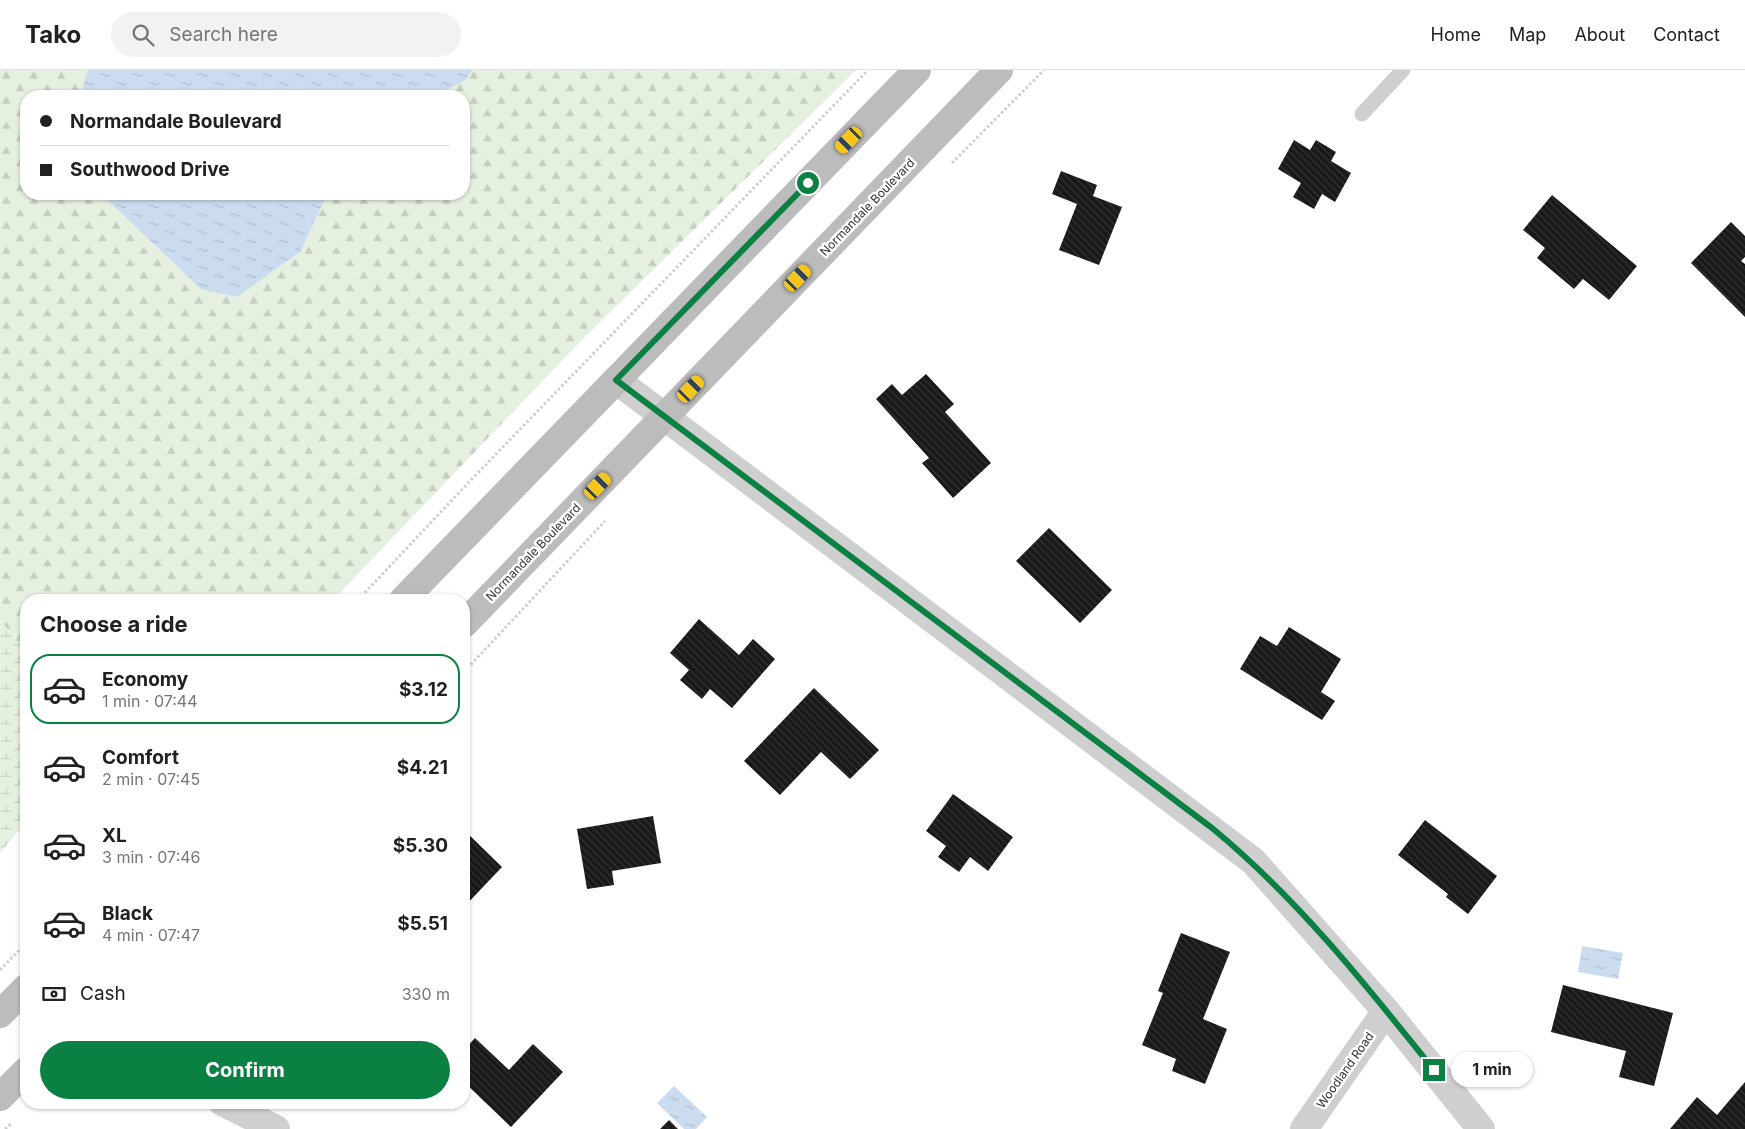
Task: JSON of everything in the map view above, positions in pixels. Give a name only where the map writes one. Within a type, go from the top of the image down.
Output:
[{"type":"main road","points":[[409,594],[917,70]]},
{"type":"main road","name":"Normandale Boulevard","points":[[470,618],[999,70]]},
{"type":"main road","points":[[0,1014],[20,994]]},
{"type":"main road","points":[[0,1030],[20,1021]]},
{"type":"main road","points":[[0,1096],[20,1078]]},
{"type":"street","points":[[616,380],[1246,856],[1290,902],[1386,1011],[1482,1129]]},
{"type":"street","name":"Woodland Road","points":[[1304,1129],[1386,1011]]},
{"type":"street","points":[[236,1109],[276,1129]]},
{"type":"lane","points":[[1362,114],[1403,70]]},
{"type":"path","points":[[364,594],[468,482],[868,70]]},
{"type":"path","points":[[0,970],[20,949]]},
{"type":"green space","points":[[0,70],[88,70],[82,90],[20,90],[20,200],[107,200],[201,289],[301,251],[324,200],[470,200],[470,90],[447,90],[466,80],[472,70],[856,70],[579,343],[339,594],[20,594],[20,645],[0,620]]},
{"type":"green space","points":[[0,620],[20,645],[20,829],[0,853]]},
{"type":"water","points":[[88,70],[472,70],[466,80],[447,90],[82,90]]},
{"type":"water","points":[[107,200],[324,200],[301,251],[237,297],[201,289]]},
{"type":"water","points":[[1582,946],[1623,953],[1618,979],[1578,972]]},
{"type":"water","points":[[674,1086],[707,1117],[696,1129],[684,1129],[657,1103]]},
{"type":"building","points":[[1294,140],[1310,150],[1316,140],[1336,152],[1331,161],[1351,173],[1335,202],[1322,194],[1314,209],[1293,197],[1301,183],[1278,169]]},
{"type":"building","points":[[1061,171],[1097,185],[1093,196],[1122,207],[1099,265],[1059,250],[1077,204],[1052,194]]},
{"type":"building","points":[[1552,195],[1637,266],[1609,300],[1583,279],[1574,289],[1537,258],[1545,248],[1523,230]]},
{"type":"building","points":[[1731,222],[1745,236],[1745,257],[1741,261],[1745,264],[1745,317],[1691,263]]},
{"type":"building","points":[[926,374],[954,404],[945,412],[991,463],[953,498],[922,463],[929,458],[876,399],[892,384],[902,395]]},
{"type":"building","points":[[1049,528],[1112,590],[1080,623],[1016,561]]},
{"type":"building","points":[[699,619],[739,655],[753,639],[775,659],[732,708],[710,689],[702,699],[680,680],[689,670],[670,653]]},
{"type":"building","points":[[1289,627],[1341,659],[1321,692],[1335,701],[1322,720],[1240,669],[1260,636],[1277,646]]},
{"type":"building","points":[[814,688],[879,750],[850,779],[821,752],[780,795],[744,761]]},
{"type":"building","points":[[953,794],[1013,837],[988,871],[970,857],[959,872],[938,857],[946,846],[926,831]]},
{"type":"building","points":[[653,816],[661,863],[612,871],[614,885],[587,889],[577,829]]},
{"type":"building","points":[[1425,820],[1497,876],[1468,914],[1446,897],[1448,894],[1398,855]]},
{"type":"building","points":[[470,836],[502,867],[470,901]]},
{"type":"building","points":[[1181,933],[1230,952],[1203,1019],[1227,1029],[1205,1084],[1172,1071],[1176,1059],[1142,1045],[1163,993],[1158,991]]},
{"type":"building","points":[[1563,985],[1673,1013],[1654,1086],[1619,1077],[1626,1051],[1551,1032]]},
{"type":"building","points":[[475,1038],[509,1070],[533,1044],[563,1072],[511,1127],[470,1088],[470,1043]]},
{"type":"building","points":[[1745,1082],[1745,1129],[1670,1129],[1697,1097],[1717,1115]]},
{"type":"building","points":[[669,1120],[678,1129],[660,1129]]},
{"type":"route","points":[[808,183],[616,380],[1212,828],[1252,862],[1290,902],[1386,1011],[1434,1070]]}]
